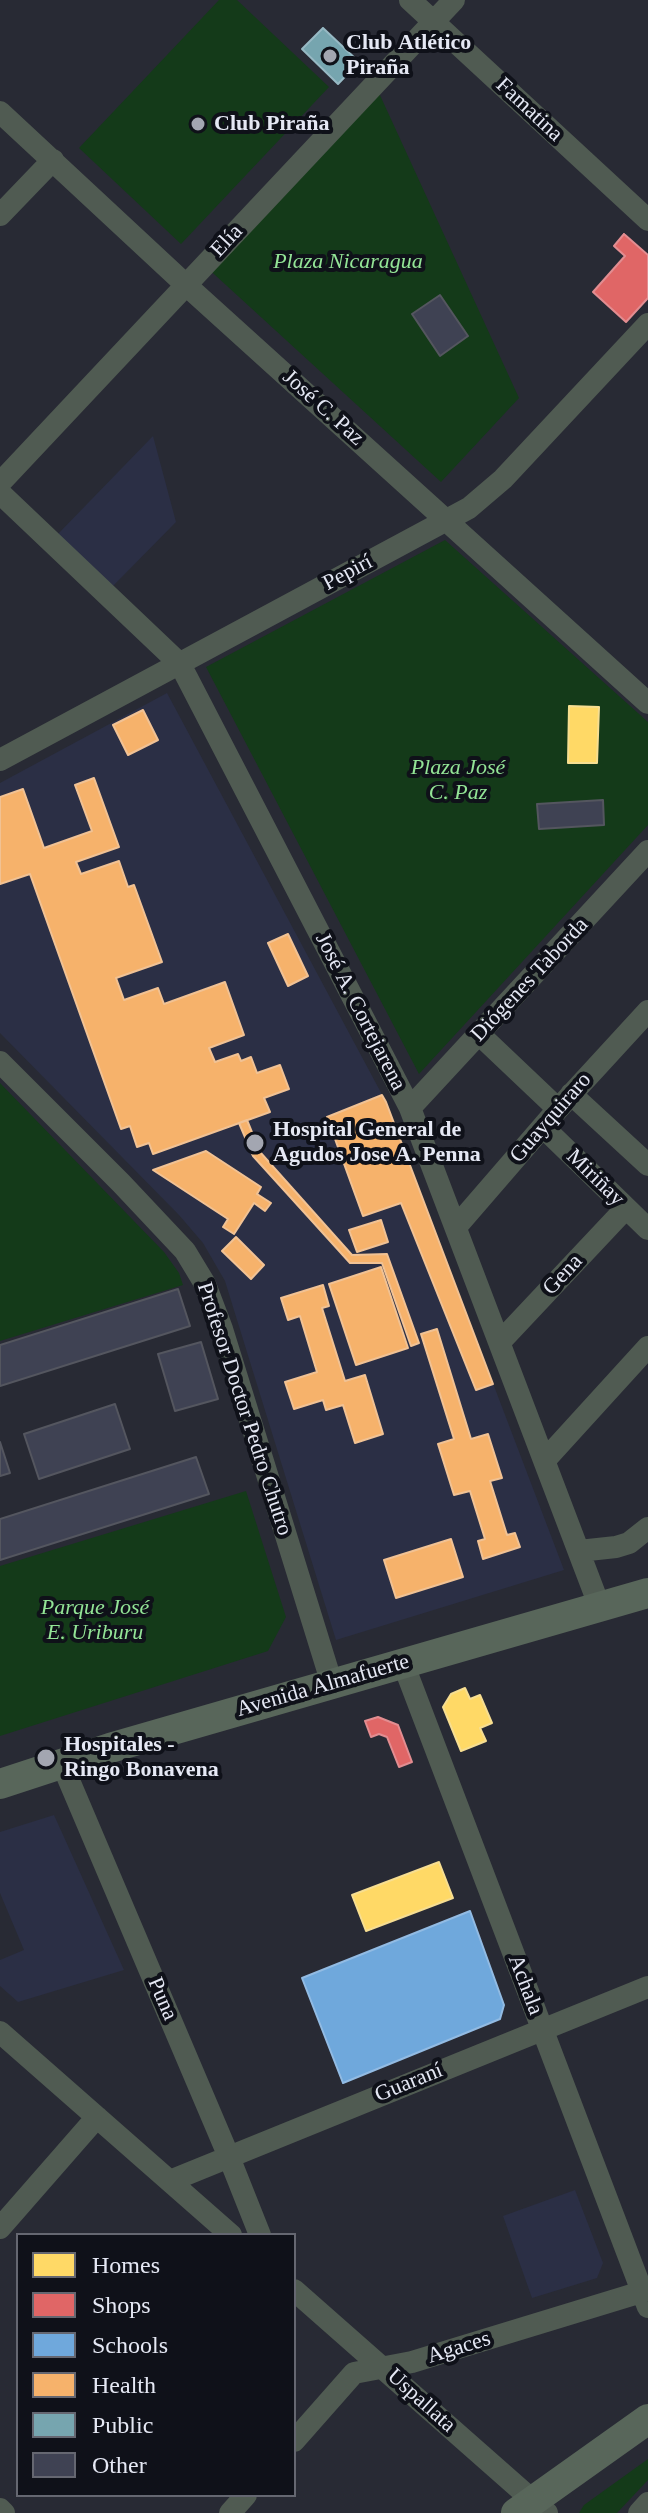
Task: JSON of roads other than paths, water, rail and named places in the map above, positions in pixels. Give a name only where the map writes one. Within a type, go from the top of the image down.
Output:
[{"type":"main road","name":"Avenida Almafuerte","points":[[0,1784],[648,1593]]},
{"type":"main road","points":[[532,2509],[648,2419]]},
{"type":"street","name":"Famatina","points":[[410,0],[648,220]]},
{"type":"street","name":"Elía","points":[[0,483],[454,0]]},
{"type":"street","name":"José C. Paz","points":[[0,112],[186,285],[648,703]]},
{"type":"street","points":[[0,215],[53,160]]},
{"type":"street","name":"Pepirí","points":[[0,760],[448,520],[486,496],[648,324]]},
{"type":"street","name":"José A. Cortejarena","points":[[0,493],[180,664],[410,1108],[599,1605]]},
{"type":"street","name":"Diógenes Taborda","points":[[410,1108],[648,851]]},
{"type":"street","name":"Guayquiraro","points":[[456,1227],[648,1011]]},
{"type":"street","name":"Miriñay","points":[[480,1035],[648,1165]]},
{"type":"street","name":"Profesor Doctor Pedro Chutro","points":[[0,1062],[178,1244],[205,1284],[222,1329],[332,1684]]},
{"type":"street","name":"Miriñay","points":[[543,1127],[648,1229]]},
{"type":"street","name":"Gena","points":[[500,1342],[626,1208]]},
{"type":"street","points":[[545,1460],[648,1347]]},
{"type":"street","points":[[579,1551],[629,1543],[648,1528]]},
{"type":"street","name":"Achala","points":[[403,1663],[646,2296]]},
{"type":"street","name":"Puna","points":[[62,1764],[259,2233]]},
{"type":"street","name":"Guaraní","points":[[170,2181],[648,1987]]},
{"type":"street","points":[[0,2032],[229,2233]]},
{"type":"street","points":[[0,2228],[97,2117]]},
{"type":"street","name":"Uspallata","points":[[296,2292],[383,2367],[532,2509]]},
{"type":"street","name":"Agaces","points":[[296,2439],[354,2373],[412,2362],[646,2296]]},
{"type":"street","points":[[230,2513],[244,2497]]},
{"type":"street","points":[[639,2513],[648,2503]]},
{"type":"place","name":"Club Atlético Piraña","points":[[330,56]]},
{"type":"place","name":"Club Piraña","points":[[198,124]]},
{"type":"place","name":"Hospital General de Agudos Jose A. Penna","points":[[255,1143]]},
{"type":"place","name":"Hospitales - Ringo Bonavena","points":[[46,1758]]},
{"type":"park label","name":"Plaza Nicaragua","points":[[348,262]]},
{"type":"park label","name":"Plaza José C. Paz","points":[[458,780]]},
{"type":"park label","name":"Parque José E. Uriburu","points":[[95,1620]]}]
